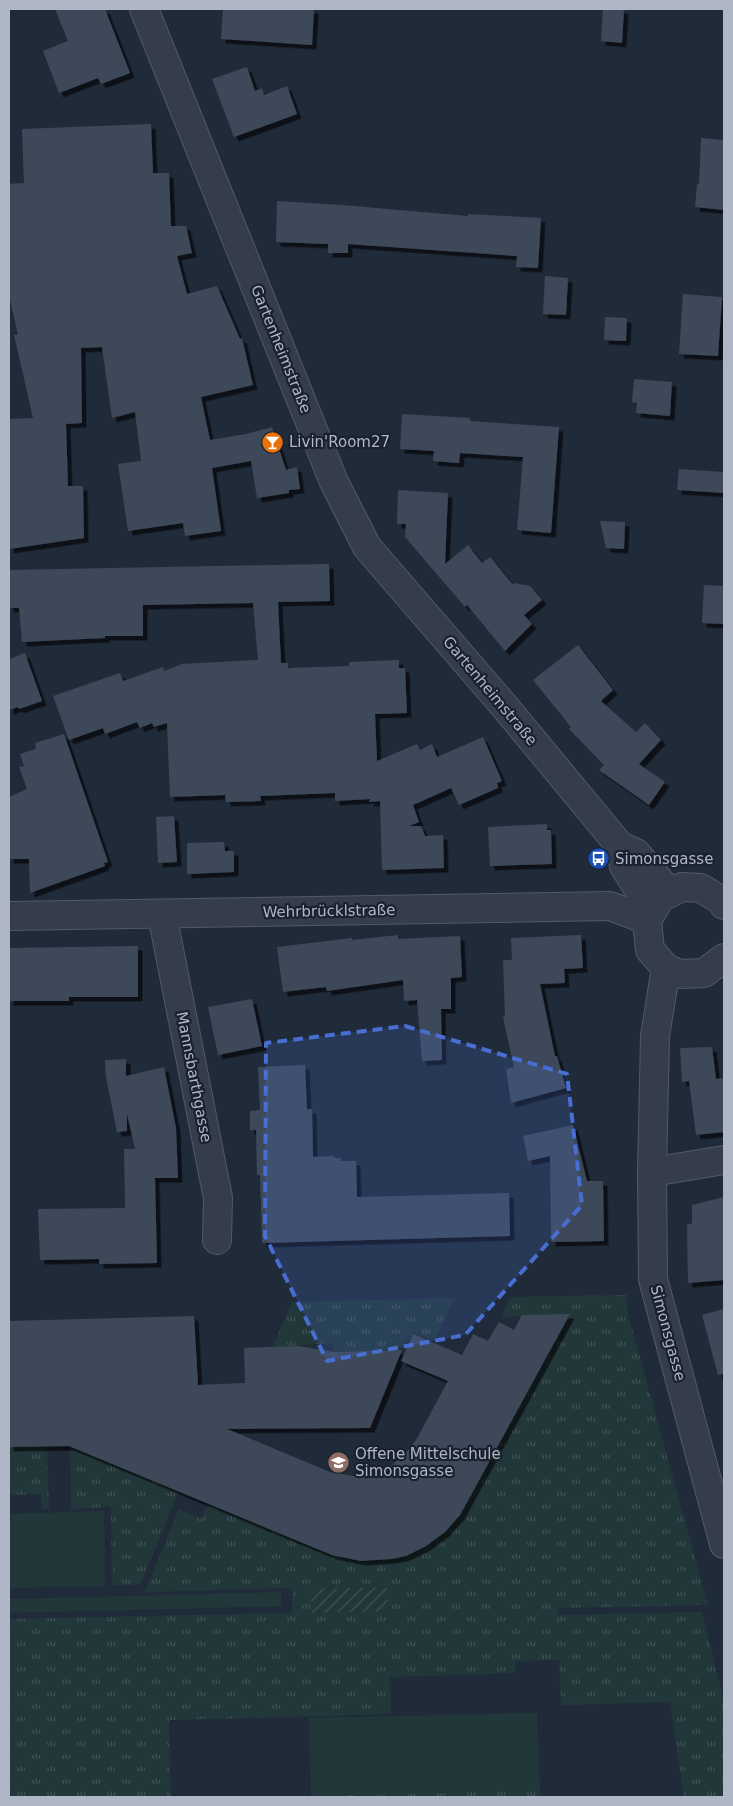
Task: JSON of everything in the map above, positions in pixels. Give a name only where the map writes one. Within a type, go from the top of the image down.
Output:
[{"type":"street","name":"Gartenheimstraße","points":[[144,9],[334,482],[367,547],[620,846],[636,853],[657,908]]},
{"type":"street","points":[[724,905],[722,900],[701,888],[682,887],[657,908],[650,950],[666,968],[680,974],[704,972],[724,958]]},
{"type":"street","name":"Wehrbrücklstraße","points":[[9,916],[610,906],[657,908]]},
{"type":"street","name":"Mannsbarthgasse","points":[[162,914],[218,1198],[218,1240]]},
{"type":"street","name":"Simonsgasse","points":[[666,968],[655,1036],[652,1172],[653,1279],[724,1544]]},
{"type":"street","points":[[652,1172],[724,1160]]},
{"type":"highlighted area","points":[[405,1026],[567,1074],[582,1205],[465,1335],[327,1361],[265,1236],[266,1043]]},
{"type":"green space","points":[[626,1295],[628,1314],[708,1605],[558,1608],[558,1615],[702,1612],[724,1702],[724,1797],[684,1797],[670,1702],[561,1705],[559,1660],[516,1661],[515,1673],[390,1677],[391,1714],[169,1720],[171,1797],[9,1797],[9,1619],[292,1613],[292,1588],[145,1592],[179,1509],[201,1519],[208,1504],[326,1553],[356,1561],[390,1559],[406,1555],[421,1548],[448,1528],[460,1515],[570,1315],[502,1317],[510,1297]],"holes":[[[387,1587],[388,1611],[312,1612],[312,1589]]]},
{"type":"green space","points":[[454,1298],[435,1340],[413,1332],[409,1339],[405,1339],[394,1373],[383,1374],[393,1351],[333,1351],[332,1343],[273,1347],[292,1302]]},
{"type":"green space","points":[[47,1446],[49,1509],[42,1509],[41,1494],[9,1495],[9,1447]]},
{"type":"green space","points":[[70,1446],[179,1491],[140,1585],[112,1585],[111,1507],[71,1509]]},
{"type":"green space","points":[[104,1511],[105,1586],[9,1588],[9,1514]]},
{"type":"green space","points":[[387,1587],[388,1611],[312,1613],[311,1589]]},
{"type":"green space","points":[[281,1592],[281,1606],[9,1613],[9,1599]]},
{"type":"green space","points":[[537,1713],[540,1790],[311,1796],[309,1718]]},
{"type":"green space","points":[[539,1790],[541,1797],[278,1797],[311,1796]]},
{"type":"building","points":[[55,9],[105,9],[130,73],[101,84],[98,78],[59,93],[43,51],[68,41]]},
{"type":"building","points":[[223,9],[314,9],[312,45],[221,39]]},
{"type":"building","points":[[603,9],[624,9],[622,43],[601,41]]},
{"type":"building","points":[[247,67],[255,91],[262,88],[264,95],[287,86],[297,114],[234,137],[212,79]]},
{"type":"building","points":[[151,124],[153,173],[169,173],[171,226],[186,226],[192,253],[177,256],[187,294],[217,286],[240,339],[242,338],[253,385],[201,397],[210,440],[246,434],[272,427],[286,470],[297,467],[300,489],[289,490],[289,493],[257,498],[251,461],[212,468],[221,531],[185,536],[183,523],[128,531],[118,464],[141,461],[135,412],[112,418],[102,347],[81,348],[82,423],[66,424],[68,486],[83,486],[84,538],[9,549],[9,419],[33,418],[14,335],[18,334],[9,296],[9,184],[24,183],[22,129]]},
{"type":"building","points":[[701,138],[724,140],[724,210],[695,207],[697,184],[699,184]]},
{"type":"building","points":[[277,201],[468,216],[468,214],[541,218],[538,268],[516,267],[517,256],[348,244],[348,253],[328,253],[328,244],[276,242]]},
{"type":"building","points":[[545,276],[568,278],[566,315],[543,314]]},
{"type":"building","points":[[683,294],[722,297],[718,356],[679,354]]},
{"type":"building","points":[[605,317],[627,318],[626,341],[604,340]]},
{"type":"building","points":[[634,379],[672,382],[670,416],[636,413],[637,403],[632,402]]},
{"type":"building","points":[[402,414],[470,418],[470,421],[559,427],[551,533],[517,530],[523,457],[460,453],[459,463],[433,461],[434,451],[400,449]]},
{"type":"building","points":[[679,469],[724,472],[724,493],[677,490]]},
{"type":"building","points":[[398,490],[448,493],[445,564],[468,545],[482,563],[490,557],[513,585],[513,583],[530,586],[542,600],[524,615],[532,624],[505,651],[467,605],[465,607],[405,537],[406,524],[397,524]]},
{"type":"building","points":[[600,521],[625,522],[624,549],[606,548]]},
{"type":"building","points":[[329,564],[330,601],[278,602],[281,663],[288,663],[288,668],[349,666],[349,662],[399,660],[399,668],[405,668],[407,713],[375,714],[377,761],[417,744],[420,750],[432,744],[437,757],[483,737],[502,781],[497,783],[498,788],[459,805],[451,788],[413,805],[419,822],[409,826],[421,826],[425,836],[443,835],[444,868],[382,870],[380,801],[369,802],[370,799],[335,801],[335,793],[260,796],[261,801],[226,802],[225,795],[170,797],[167,723],[154,727],[152,723],[140,728],[137,722],[105,734],[103,728],[69,740],[53,696],[120,673],[123,681],[163,667],[164,671],[182,664],[258,660],[253,603],[143,605],[143,636],[105,636],[105,638],[22,642],[19,608],[9,608],[9,570]]},
{"type":"building","points":[[704,585],[724,586],[724,624],[702,623]]},
{"type":"building","points":[[578,645],[613,690],[601,701],[636,732],[645,723],[661,740],[639,764],[665,782],[649,805],[599,770],[604,765],[569,729],[571,727],[533,680]]},
{"type":"building","points":[[25,653],[42,701],[19,709],[18,707],[9,710],[9,659]]},
{"type":"building","points":[[64,734],[108,862],[104,863],[105,866],[30,893],[29,859],[9,859],[9,797],[27,789],[19,767],[24,766],[20,754],[36,749],[35,743]]},
{"type":"building","points":[[174,816],[177,862],[158,863],[156,817]]},
{"type":"building","points":[[547,824],[547,830],[551,830],[552,864],[490,866],[488,827]]},
{"type":"building","points":[[224,842],[225,851],[234,851],[234,872],[187,874],[187,843]]},
{"type":"building","points":[[398,935],[398,939],[460,936],[462,977],[451,978],[451,1009],[441,1009],[442,1060],[422,1061],[417,1000],[404,1001],[403,980],[327,991],[326,987],[283,992],[277,947],[352,938],[352,940]]},
{"type":"building","points":[[581,935],[583,968],[564,969],[565,983],[540,984],[555,1056],[557,1056],[566,1088],[511,1103],[506,1069],[514,1067],[503,1017],[505,1016],[503,960],[512,960],[511,938]]},
{"type":"building","points":[[138,946],[138,997],[69,997],[69,1001],[9,1001],[9,948]]},
{"type":"building","points":[[252,999],[262,1046],[218,1055],[208,1007]]},
{"type":"building","points":[[712,1047],[716,1079],[724,1078],[724,1132],[696,1135],[689,1081],[682,1082],[680,1048]]},
{"type":"building","points":[[126,1059],[126,1076],[164,1067],[176,1128],[178,1178],[155,1178],[157,1263],[99,1264],[99,1259],[40,1260],[38,1209],[125,1208],[124,1149],[135,1149],[127,1114],[127,1131],[117,1132],[106,1077],[105,1060]]},
{"type":"building","points":[[305,1065],[307,1109],[312,1109],[313,1157],[334,1156],[335,1158],[341,1158],[341,1161],[356,1161],[357,1197],[509,1193],[510,1236],[262,1243],[260,1175],[257,1175],[256,1130],[250,1130],[250,1111],[260,1110],[258,1067]]},
{"type":"building","points":[[573,1125],[587,1181],[603,1181],[604,1241],[551,1242],[550,1156],[528,1161],[523,1136]]},
{"type":"building","points":[[724,1197],[724,1280],[688,1283],[687,1225],[692,1223],[692,1205]]},
{"type":"building","points":[[724,1309],[724,1374],[718,1375],[702,1315]]},
{"type":"building","points":[[570,1314],[460,1515],[445,1532],[426,1546],[406,1556],[361,1561],[332,1555],[69,1446],[9,1447],[9,1321],[194,1316],[198,1385],[245,1383],[244,1348],[299,1346],[334,1352],[402,1350],[370,1428],[227,1429],[330,1472],[353,1476],[371,1474],[382,1470],[392,1465],[405,1454],[416,1440],[448,1381],[401,1361],[413,1334],[462,1355],[473,1334],[488,1341],[499,1322],[514,1330],[522,1315]]},
{"type":"place","name":"Livin'Room27","points":[[273,442]]},
{"type":"place","name":"Simonsgasse","points":[[599,859]]},
{"type":"place","name":"Offene Mittelschule Simonsgasse","points":[[339,1463]]}]
